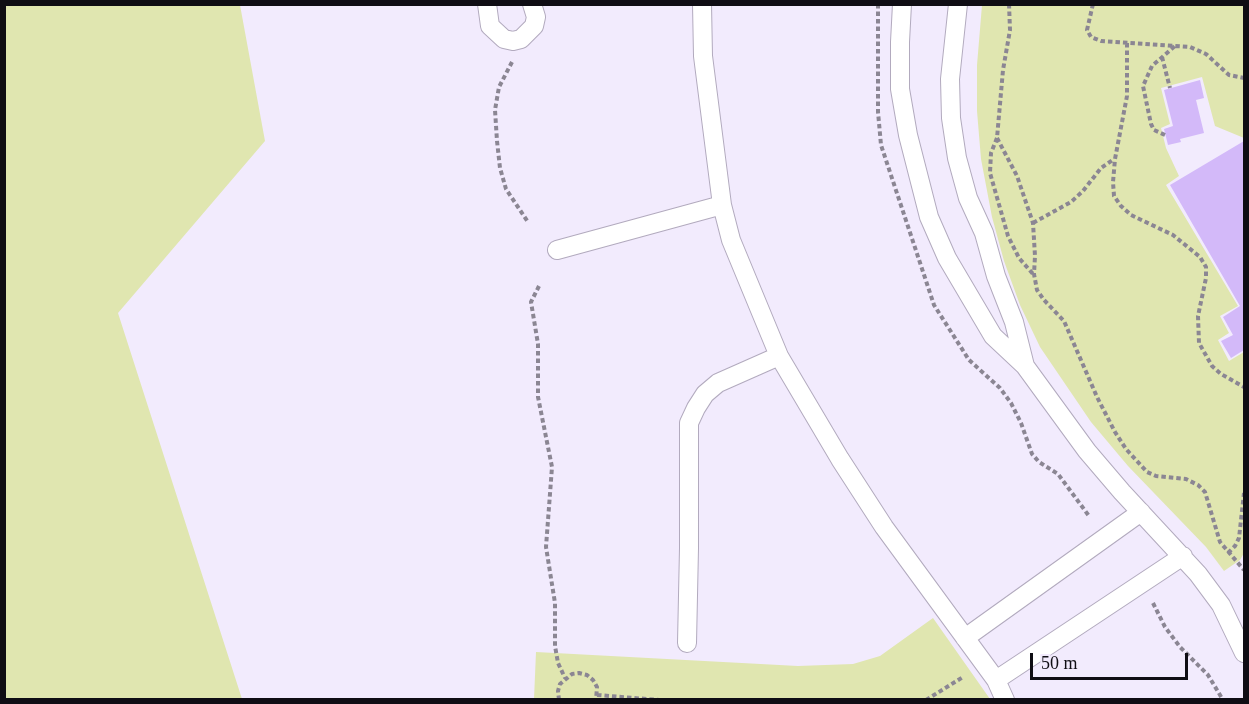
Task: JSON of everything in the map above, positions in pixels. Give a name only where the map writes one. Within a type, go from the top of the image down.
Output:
[{"type":"street","points":[[487,4],[490,26],[504,39],[513,41],[521,39],[534,26],[536,17],[532,4]]},
{"type":"street","points":[[702,4],[703,56],[722,204],[731,240],[779,356],[840,459],[884,527],[996,680],[1005,699]]},
{"type":"street","points":[[902,4],[900,89],[908,135],[929,217],[947,258],[993,336],[1025,366],[1087,451],[1183,556],[1221,605],[1245,653]]},
{"type":"street","points":[[958,4],[950,80],[951,118],[957,158],[968,198],[984,233],[996,276],[1014,322],[1025,366]]},
{"type":"street","points":[[557,250],[722,204]]},
{"type":"street","points":[[687,643],[689,423],[705,394],[718,383],[779,356]]},
{"type":"street","points":[[965,638],[1141,512]]},
{"type":"street","points":[[996,680],[1183,556]]},
{"type":"path","points":[[1009,4],[1010,30],[1003,69],[997,138],[991,153],[990,173],[1008,236],[1019,258],[1034,274]]},
{"type":"path","points":[[1093,4],[1087,30],[1091,37],[1101,41],[1199,50],[1229,75],[1245,78]]},
{"type":"path","points":[[1127,44],[1127,96],[1115,159],[1114,195],[1121,207],[1131,215],[1173,235],[1200,257],[1206,267],[1206,278],[1198,316],[1199,343],[1212,366],[1226,378],[1245,387]]},
{"type":"path","points":[[1165,135],[1154,130],[1151,124],[1143,86],[1152,66],[1175,46]]},
{"type":"path","points":[[1162,56],[1170,88]]},
{"type":"path","points":[[512,62],[499,87],[495,110],[497,141],[500,168],[506,189],[528,222]]},
{"type":"path","points":[[997,138],[1017,176],[1033,223],[1034,274],[1037,290],[1064,321],[1096,397],[1126,449],[1147,472],[1156,476],[1186,479],[1198,485],[1205,492],[1220,542],[1245,570]]},
{"type":"path","points":[[1033,223],[1071,202],[1101,168],[1115,159]]},
{"type":"path","points":[[539,286],[531,302],[538,344],[539,407],[552,467],[546,547],[555,603],[555,646],[558,663],[565,678]]},
{"type":"path","points":[[1228,553],[1239,538],[1245,493]]},
{"type":"path","points":[[1153,603],[1165,627],[1180,647],[1208,675],[1223,699]]},
{"type":"path","points":[[559,699],[560,684],[572,674],[587,675],[597,687],[597,697],[659,699]]},
{"type":"path","points":[[926,699],[963,677]]},
{"type":"green space","points":[[4,5],[240,5],[265,141],[118,313],[242,699],[5,699]]},
{"type":"green space","points":[[982,5],[1244,5],[1244,138],[1215,126],[1202,77],[1161,88],[1170,124],[1161,128],[1166,148],[1179,176],[1166,185],[1238,306],[1220,316],[1229,333],[1218,340],[1229,361],[1244,352],[1244,553],[1240,560],[1224,571],[1206,547],[1128,466],[1091,422],[1040,347],[1020,305],[1004,261],[992,217],[981,159],[977,111],[977,65]]},
{"type":"green space","points":[[933,618],[990,699],[534,699],[536,652],[798,666],[853,664],[880,656]]},
{"type":"building","points":[[1200,80],[1204,98],[1196,100],[1204,133],[1180,139],[1181,142],[1168,145],[1164,129],[1173,126],[1164,90]]},
{"type":"building","points":[[1244,141],[1244,350],[1231,358],[1221,341],[1233,335],[1223,317],[1240,306],[1170,185]]}]
